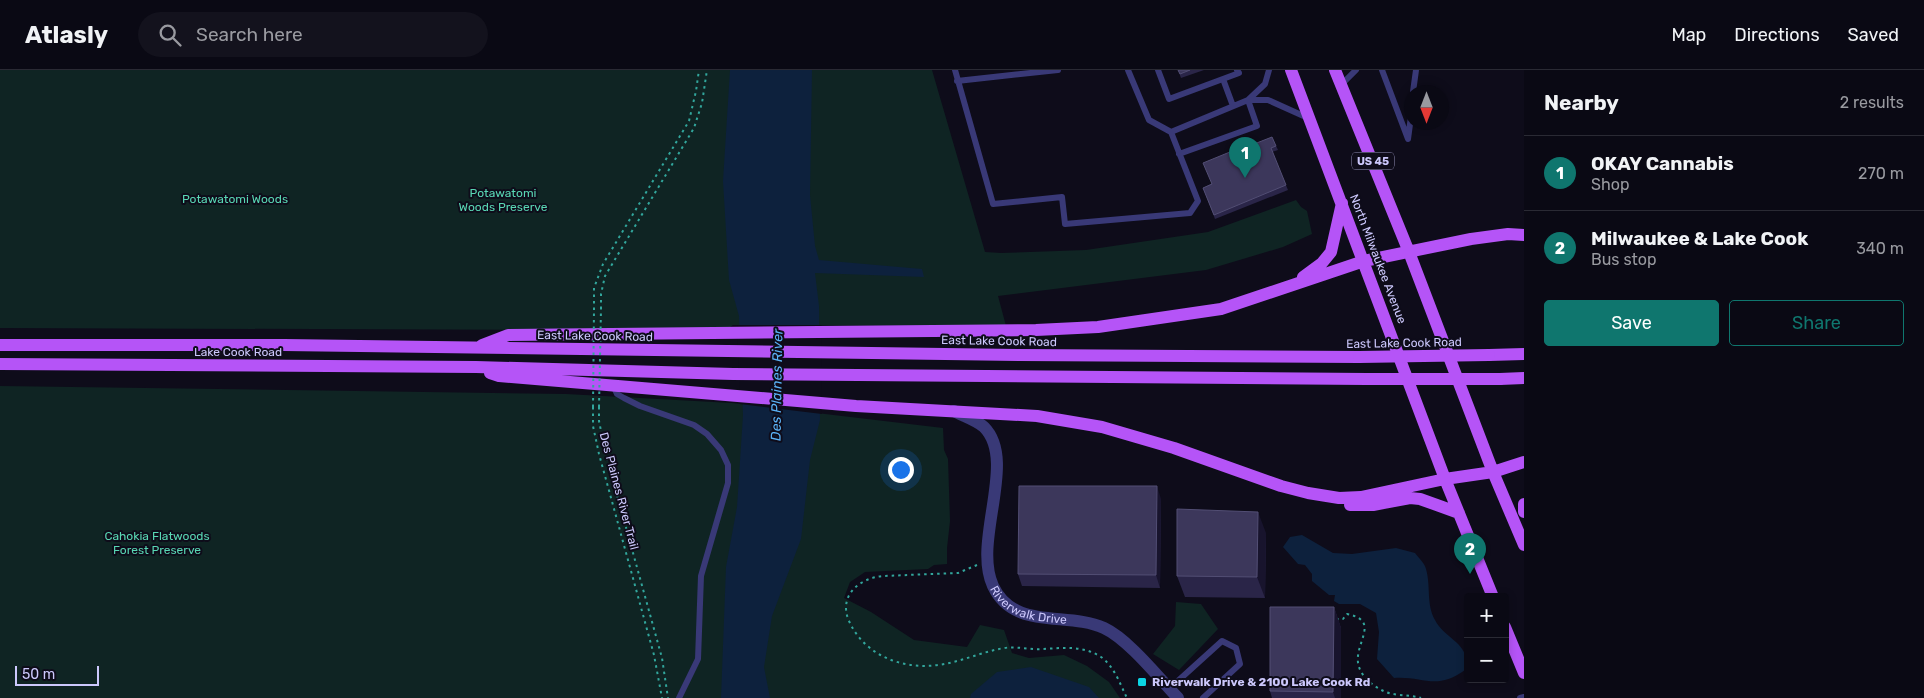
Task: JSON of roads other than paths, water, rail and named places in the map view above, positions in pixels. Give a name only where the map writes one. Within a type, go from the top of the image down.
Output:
[{"type":"main road","name":"North Milwaukee Avenue","points":[[1291,70],[1445,479],[1491,593]]},
{"type":"main road","name":"US 45","points":[[1335,70],[1409,252],[1493,472],[1524,545]]},
{"type":"main road","points":[[1292,285],[1322,263],[1331,252],[1342,203]]},
{"type":"main road","points":[[475,347],[508,335],[1036,330],[1098,327],[1221,309],[1364,261],[1471,239],[1508,234],[1524,235]]},
{"type":"main road","name":"Lake Cook Road","points":[[0,345],[475,347]]},
{"type":"main road","name":"East Lake Cook Road","points":[[475,347],[732,352],[1359,357],[1524,354]]},
{"type":"main road","name":"Lake Cook Road","points":[[0,364],[476,367]]},
{"type":"main road","points":[[476,367],[498,376],[832,404],[1037,416],[1102,427],[1174,448],[1281,486],[1339,498],[1361,497],[1445,479],[1493,472],[1524,462]]},
{"type":"main road","points":[[476,367],[732,374],[1367,379],[1524,378]]},
{"type":"main road","points":[[1281,486],[1286,494],[1310,502],[1373,505],[1410,498],[1420,499],[1459,513]]},
{"type":"main road","points":[[1524,504],[1524,512]]},
{"type":"main road","points":[[1509,637],[1524,673]]},
{"type":"street","name":"Riverwalk Drive","points":[[954,411],[983,427],[991,438],[996,450],[997,470],[988,536],[988,560],[992,584],[1007,606],[1028,616],[1071,620],[1105,628],[1127,645],[1178,698]]},
{"type":"lane","points":[[954,70],[993,204],[1062,197],[1065,224],[1190,212],[1198,202],[1171,132],[1149,120],[1128,70]]},
{"type":"lane","points":[[957,81],[1058,70]]},
{"type":"lane","points":[[1158,70],[1169,98],[1239,73],[1238,70]]},
{"type":"lane","points":[[1171,132],[1248,100],[1265,84],[1269,70]]},
{"type":"lane","points":[[1341,85],[1356,70]]},
{"type":"lane","points":[[1382,70],[1404,128]]},
{"type":"lane","points":[[1415,85],[1416,70]]},
{"type":"lane","points":[[1223,79],[1233,106]]},
{"type":"lane","points":[[1180,154],[1257,126],[1248,100]]},
{"type":"lane","points":[[1248,100],[1268,100],[1310,118]]},
{"type":"lane","points":[[1405,130],[1408,138],[1409,130]]},
{"type":"lane","points":[[612,385],[617,394],[640,406],[694,425],[707,434],[721,450],[728,465],[728,483],[701,576],[698,659],[679,698]]},
{"type":"lane","points":[[1169,688],[1222,642],[1236,648],[1240,664],[1202,698]]},
{"type":"lane","points":[[1520,698],[1524,697]]},
{"type":"water","name":"Des Plaines River","points":[[730,70],[812,70],[810,195],[815,246],[819,260],[922,269],[924,277],[815,273],[819,306],[820,420],[810,460],[801,539],[772,616],[764,667],[770,698],[721,698],[726,567],[737,507],[743,415],[739,316],[729,280],[723,181]]},
{"type":"water","points":[[1302,535],[1333,553],[1352,554],[1396,548],[1415,553],[1426,569],[1432,614],[1439,627],[1456,642],[1464,652],[1464,671],[1446,680],[1438,681],[1394,678],[1377,659],[1379,632],[1376,613],[1360,604],[1339,604],[1334,601],[1335,595],[1329,595],[1312,581],[1312,574],[1305,565],[1298,564],[1283,547],[1290,537]]},
{"type":"water","points":[[1031,667],[1089,687],[1099,698],[970,698],[971,694],[997,672]]},
{"type":"place","name":"OKAY Cannabis","points":[[1245,178]]},
{"type":"place","name":"Milwaukee & Lake Cook","points":[[1470,574]]},
{"type":"place","name":"Riverwalk Drive & 2100 Lake Cook Rd","points":[[1142,682]]},
{"type":"park label","name":"Potawatomi Woods","points":[[235,199]]},
{"type":"park label","name":"Potawatomi Woods Preserve","points":[[503,200]]},
{"type":"park label","name":"Cahokia Flatwoods Forest Preserve","points":[[157,543]]}]
